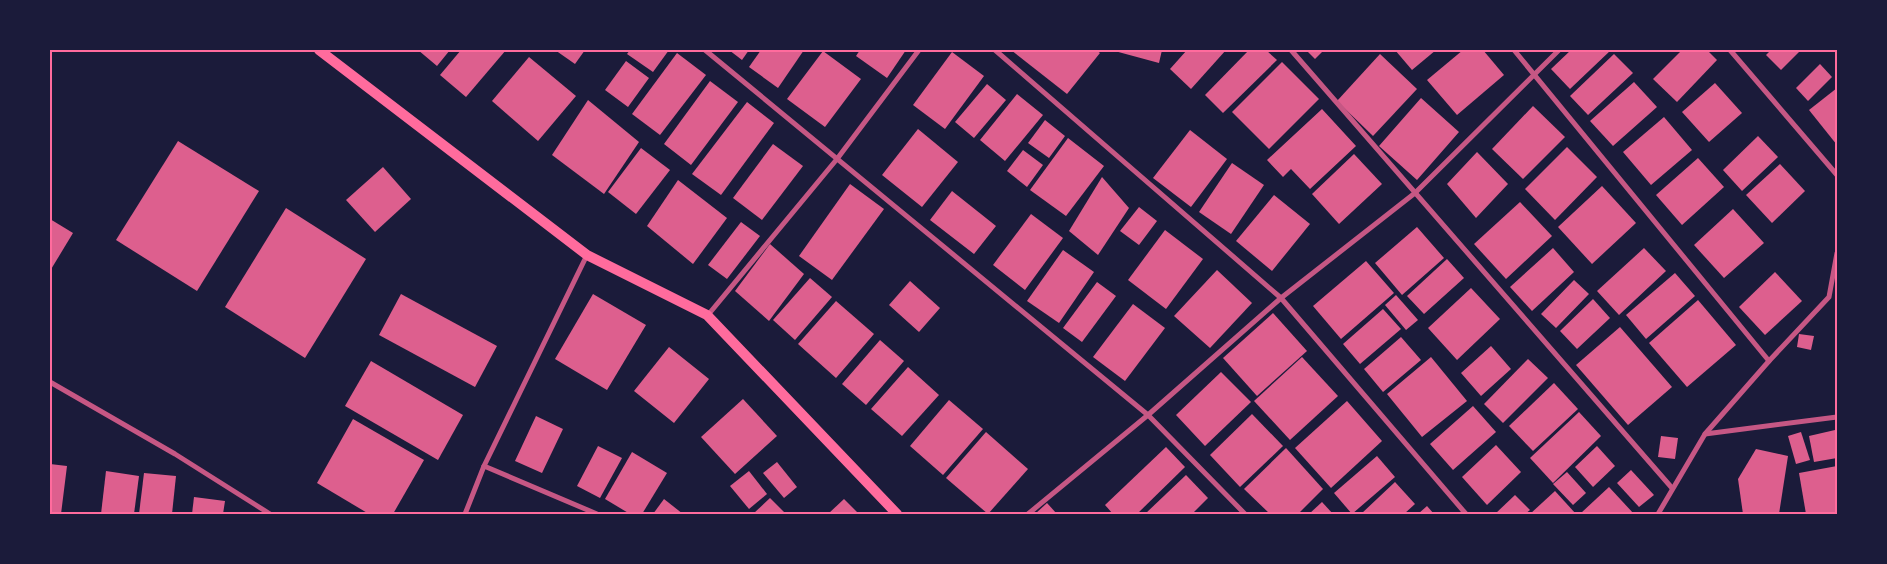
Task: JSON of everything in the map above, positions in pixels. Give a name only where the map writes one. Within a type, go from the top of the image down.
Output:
[{"type":"main road","points":[[320,50],[588,255],[707,316],[897,514]]},
{"type":"street","points":[[705,50],[1148,415],[1245,514]]},
{"type":"street","points":[[707,316],[837,159],[919,50]]},
{"type":"street","points":[[995,50],[1281,298],[1466,514]]},
{"type":"street","points":[[1291,50],[1672,488]]},
{"type":"street","points":[[1514,50],[1768,361]]},
{"type":"street","points":[[1028,514],[1148,415],[1281,298],[1415,193],[1559,50]]},
{"type":"street","points":[[1730,50],[1837,175]]},
{"type":"street","points":[[1658,514],[1705,434],[1768,361],[1829,297],[1837,253]]},
{"type":"street","points":[[465,514],[484,466],[588,255]]},
{"type":"street","points":[[50,382],[175,454],[270,514]]},
{"type":"street","points":[[1705,434],[1837,417]]},
{"type":"street","points":[[484,466],[597,514]]},
{"type":"building","points":[[418,50],[450,50],[437,66]]},
{"type":"building","points":[[461,50],[506,50],[466,97],[440,75]]},
{"type":"building","points":[[555,50],[585,50],[575,64]]},
{"type":"building","points":[[630,50],[669,50],[653,72],[627,54]]},
{"type":"building","points":[[729,50],[749,50],[742,60]]},
{"type":"building","points":[[761,50],[804,50],[778,88],[749,67]]},
{"type":"building","points":[[860,50],[906,50],[887,78],[856,56]]},
{"type":"building","points":[[1011,50],[1096,50],[1100,53],[1067,94]]},
{"type":"building","points":[[1111,50],[1162,50],[1159,63]]},
{"type":"building","points":[[1187,50],[1226,50],[1191,89],[1170,69]]},
{"type":"building","points":[[1249,50],[1266,50],[1277,60],[1223,113],[1205,95]]},
{"type":"building","points":[[1306,50],[1324,50],[1315,59]]},
{"type":"building","points":[[1395,50],[1436,50],[1412,70]]},
{"type":"building","points":[[1463,50],[1483,50],[1504,75],[1457,115],[1427,80]]},
{"type":"building","points":[[1571,50],[1611,50],[1570,89],[1551,69]]},
{"type":"building","points":[[1682,50],[1707,50],[1717,60],[1677,102],[1653,79]]},
{"type":"building","points":[[1771,50],[1801,50],[1781,70],[1766,55]]},
{"type":"building","points":[[823,51],[861,79],[825,127],[787,99]]},
{"type":"building","points":[[952,52],[984,76],[945,129],[913,105]]},
{"type":"building","points":[[677,53],[706,75],[660,135],[632,114]]},
{"type":"building","points":[[1380,54],[1417,89],[1373,136],[1337,101]]},
{"type":"building","points":[[1614,54],[1633,73],[1588,115],[1570,96]]},
{"type":"building","points":[[529,57],[576,96],[538,141],[492,101]]},
{"type":"building","points":[[626,61],[649,78],[628,107],[605,90]]},
{"type":"building","points":[[1282,62],[1319,99],[1269,149],[1232,112]]},
{"type":"building","points":[[1820,64],[1832,77],[1808,101],[1796,88]]},
{"type":"building","points":[[710,81],[738,102],[691,165],[664,144]]},
{"type":"building","points":[[1634,82],[1657,107],[1613,146],[1590,121]]},
{"type":"building","points":[[1715,83],[1742,113],[1709,142],[1682,112]]},
{"type":"building","points":[[987,84],[1006,100],[974,138],[955,122]]},
{"type":"building","points":[[1837,88],[1837,145],[1809,110]]},
{"type":"building","points":[[1017,94],[1043,115],[1005,161],[980,140]]},
{"type":"building","points":[[1421,98],[1459,132],[1417,180],[1379,146]]},
{"type":"building","points":[[588,100],[639,142],[604,194],[552,155]]},
{"type":"building","points":[[747,102],[774,123],[721,195],[692,174]]},
{"type":"building","points":[[1533,106],[1565,137],[1523,179],[1492,149]]},
{"type":"building","points":[[1322,109],[1356,146],[1310,189],[1291,169],[1283,177],[1267,160]]},
{"type":"building","points":[[1664,117],[1692,150],[1651,185],[1623,152]]},
{"type":"building","points":[[1045,120],[1065,136],[1049,158],[1028,143]]},
{"type":"building","points":[[918,129],[958,162],[922,207],[882,175]]},
{"type":"building","points":[[1190,130],[1227,159],[1191,207],[1153,178]]},
{"type":"building","points":[[1758,136],[1778,157],[1742,191],[1723,170]]},
{"type":"building","points":[[1068,138],[1104,166],[1066,216],[1030,190]]},
{"type":"building","points":[[178,141],[259,191],[197,291],[116,240]]},
{"type":"building","points":[[773,144],[803,166],[762,220],[733,198]]},
{"type":"building","points":[[1567,147],[1597,177],[1555,220],[1525,189]]},
{"type":"building","points":[[641,148],[670,170],[636,214],[608,192]]},
{"type":"building","points":[[1023,150],[1043,165],[1027,187],[1007,171]]},
{"type":"building","points":[[1477,152],[1508,184],[1476,218],[1447,184]]},
{"type":"building","points":[[1354,154],[1382,184],[1339,224],[1312,194]]},
{"type":"building","points":[[1698,158],[1724,187],[1682,225],[1656,195]]},
{"type":"building","points":[[1232,163],[1264,185],[1231,234],[1199,212]]},
{"type":"building","points":[[1780,164],[1805,191],[1772,223],[1746,195]]},
{"type":"building","points":[[383,167],[411,199],[375,232],[346,200]]},
{"type":"building","points":[[1102,177],[1129,208],[1098,255],[1069,231]]},
{"type":"building","points":[[678,180],[727,218],[693,264],[647,226]]},
{"type":"building","points":[[850,184],[884,209],[832,280],[799,256]]},
{"type":"building","points":[[1602,186],[1636,223],[1592,264],[1558,227]]},
{"type":"building","points":[[952,191],[996,226],[974,254],[930,220]]},
{"type":"building","points":[[1274,195],[1310,224],[1272,271],[1236,241]]},
{"type":"building","points":[[1520,202],[1552,236],[1506,279],[1474,244]]},
{"type":"building","points":[[1139,207],[1157,221],[1139,245],[1120,231]]},
{"type":"building","points":[[286,208],[366,259],[305,358],[225,307]]},
{"type":"building","points":[[1733,209],[1764,243],[1724,278],[1694,245]]},
{"type":"building","points":[[1031,214],[1063,238],[1025,290],[993,265]]},
{"type":"building","points":[[50,219],[73,233],[50,271]]},
{"type":"building","points":[[741,222],[760,236],[727,279],[708,265]]},
{"type":"building","points":[[1417,227],[1444,258],[1402,295],[1375,263]]},
{"type":"building","points":[[1165,230],[1203,259],[1166,309],[1128,280]]},
{"type":"building","points":[[770,244],[804,274],[769,321],[735,291]]},
{"type":"building","points":[[1553,248],[1574,272],[1532,311],[1510,287]]},
{"type":"building","points":[[1644,248],[1666,271],[1619,315],[1597,291]]},
{"type":"building","points":[[1063,250],[1094,272],[1059,323],[1027,301]]},
{"type":"building","points":[[1447,259],[1464,278],[1424,314],[1407,296]]},
{"type":"building","points":[[1366,261],[1394,293],[1341,339],[1313,306]]},
{"type":"building","points":[[1217,270],[1252,303],[1210,348],[1174,316]]},
{"type":"building","points":[[1775,272],[1802,301],[1765,335],[1739,307]]},
{"type":"building","points":[[1675,273],[1695,296],[1646,339],[1626,315]]},
{"type":"building","points":[[810,278],[832,297],[795,340],[773,320]]},
{"type":"building","points":[[1574,280],[1589,294],[1556,328],[1541,314]]},
{"type":"building","points":[[910,281],[940,308],[919,332],[889,305]]},
{"type":"building","points":[[1097,282],[1116,296],[1082,342],[1063,328]]},
{"type":"building","points":[[1471,288],[1500,319],[1457,360],[1428,328]]},
{"type":"building","points":[[401,294],[497,346],[475,387],[379,335]]},
{"type":"building","points":[[593,294],[646,325],[607,390],[555,359]]},
{"type":"building","points":[[1396,295],[1418,320],[1406,330],[1385,305]]},
{"type":"building","points":[[1593,299],[1610,318],[1577,349],[1560,331]]},
{"type":"building","points":[[1698,300],[1736,345],[1687,387],[1649,343]]},
{"type":"building","points":[[836,301],[874,334],[836,378],[798,344]]},
{"type":"building","points":[[1133,304],[1165,328],[1125,381],[1093,357]]},
{"type":"building","points":[[1383,309],[1401,329],[1360,364],[1343,344]]},
{"type":"building","points":[[1273,313],[1307,351],[1257,396],[1223,358]]},
{"type":"building","points":[[1620,327],[1672,387],[1628,425],[1576,365]]},
{"type":"building","points":[[1799,334],[1814,336],[1811,350],[1797,347]]},
{"type":"building","points":[[1401,337],[1421,360],[1383,392],[1364,369]]},
{"type":"building","points":[[880,340],[904,361],[866,405],[842,384]]},
{"type":"building","points":[[1491,346],[1511,369],[1481,396],[1461,373]]},
{"type":"building","points":[[669,347],[709,379],[674,423],[634,391]]},
{"type":"building","points":[[1302,357],[1338,396],[1290,440],[1254,401]]},
{"type":"building","points":[[1431,357],[1467,401],[1422,437],[1387,394]]},
{"type":"building","points":[[1528,359],[1548,378],[1503,423],[1484,404]]},
{"type":"building","points":[[371,361],[463,415],[438,460],[345,406]]},
{"type":"building","points":[[908,367],[939,395],[902,436],[871,409]]},
{"type":"building","points":[[1221,372],[1251,402],[1205,446],[1176,415]]},
{"type":"building","points":[[1554,383],[1578,409],[1533,451],[1509,426]]},
{"type":"building","points":[[743,399],[777,436],[735,474],[701,437]]},
{"type":"building","points":[[949,400],[983,429],[943,475],[910,446]]},
{"type":"building","points":[[1347,401],[1382,441],[1331,488],[1295,448]]},
{"type":"building","points":[[1473,406],[1496,432],[1453,470],[1430,444]]},
{"type":"building","points":[[1579,412],[1601,436],[1553,483],[1530,458]]},
{"type":"building","points":[[1252,414],[1283,446],[1240,487],[1210,455]]},
{"type":"building","points":[[536,416],[563,429],[542,473],[515,461]]},
{"type":"building","points":[[353,419],[424,460],[393,514],[369,514],[317,483]]},
{"type":"building","points":[[1835,430],[1837,458],[1814,462],[1809,436]]},
{"type":"building","points":[[986,432],[1028,469],[988,514],[946,478]]},
{"type":"building","points":[[1801,432],[1810,460],[1796,464],[1788,436]]},
{"type":"building","points":[[1661,436],[1678,438],[1675,459],[1658,457]]},
{"type":"building","points":[[1496,445],[1521,472],[1487,505],[1462,477]]},
{"type":"building","points":[[598,446],[622,458],[600,498],[577,486]]},
{"type":"building","points":[[1597,446],[1615,466],[1593,487],[1575,467]]},
{"type":"building","points":[[1166,447],[1185,467],[1137,514],[1113,514],[1105,505]]},
{"type":"building","points":[[1286,448],[1323,489],[1298,514],[1270,514],[1244,489]]},
{"type":"building","points":[[1756,449],[1788,456],[1779,514],[1743,514],[1738,479]]},
{"type":"building","points":[[632,452],[667,473],[642,514],[630,514],[605,499]]},
{"type":"building","points":[[1377,456],[1395,477],[1352,514],[1334,493]]},
{"type":"building","points":[[777,462],[797,487],[784,498],[763,473]]},
{"type":"building","points":[[50,464],[67,466],[61,514],[50,514]]},
{"type":"building","points":[[1837,466],[1837,514],[1806,514],[1799,473]]},
{"type":"building","points":[[1631,470],[1654,495],[1639,507],[1617,483]]},
{"type":"building","points":[[106,471],[139,476],[134,514],[101,514]]},
{"type":"building","points":[[749,471],[767,494],[749,509],[730,486]]},
{"type":"building","points":[[1567,472],[1586,493],[1573,505],[1553,484]]},
{"type":"building","points":[[144,473],[176,476],[172,514],[139,514]]},
{"type":"building","points":[[1186,475],[1208,498],[1192,514],[1145,514]]},
{"type":"building","points":[[1395,482],[1415,504],[1404,514],[1361,514]]},
{"type":"building","points":[[1609,487],[1634,514],[1581,513]]},
{"type":"building","points":[[1555,491],[1576,514],[1530,514]]},
{"type":"building","points":[[1515,495],[1530,510],[1525,514],[1495,514]]},
{"type":"building","points":[[194,497],[225,501],[223,514],[192,514]]},
{"type":"building","points":[[770,498],[786,514],[753,514]]},
{"type":"building","points":[[664,499],[683,514],[653,514]]},
{"type":"building","points":[[844,499],[859,514],[828,514]]},
{"type":"building","points":[[1322,502],[1333,514],[1309,514]]},
{"type":"building","points":[[1047,503],[1057,514],[1035,514]]},
{"type":"building","points":[[1427,506],[1434,514],[1418,514]]}]
